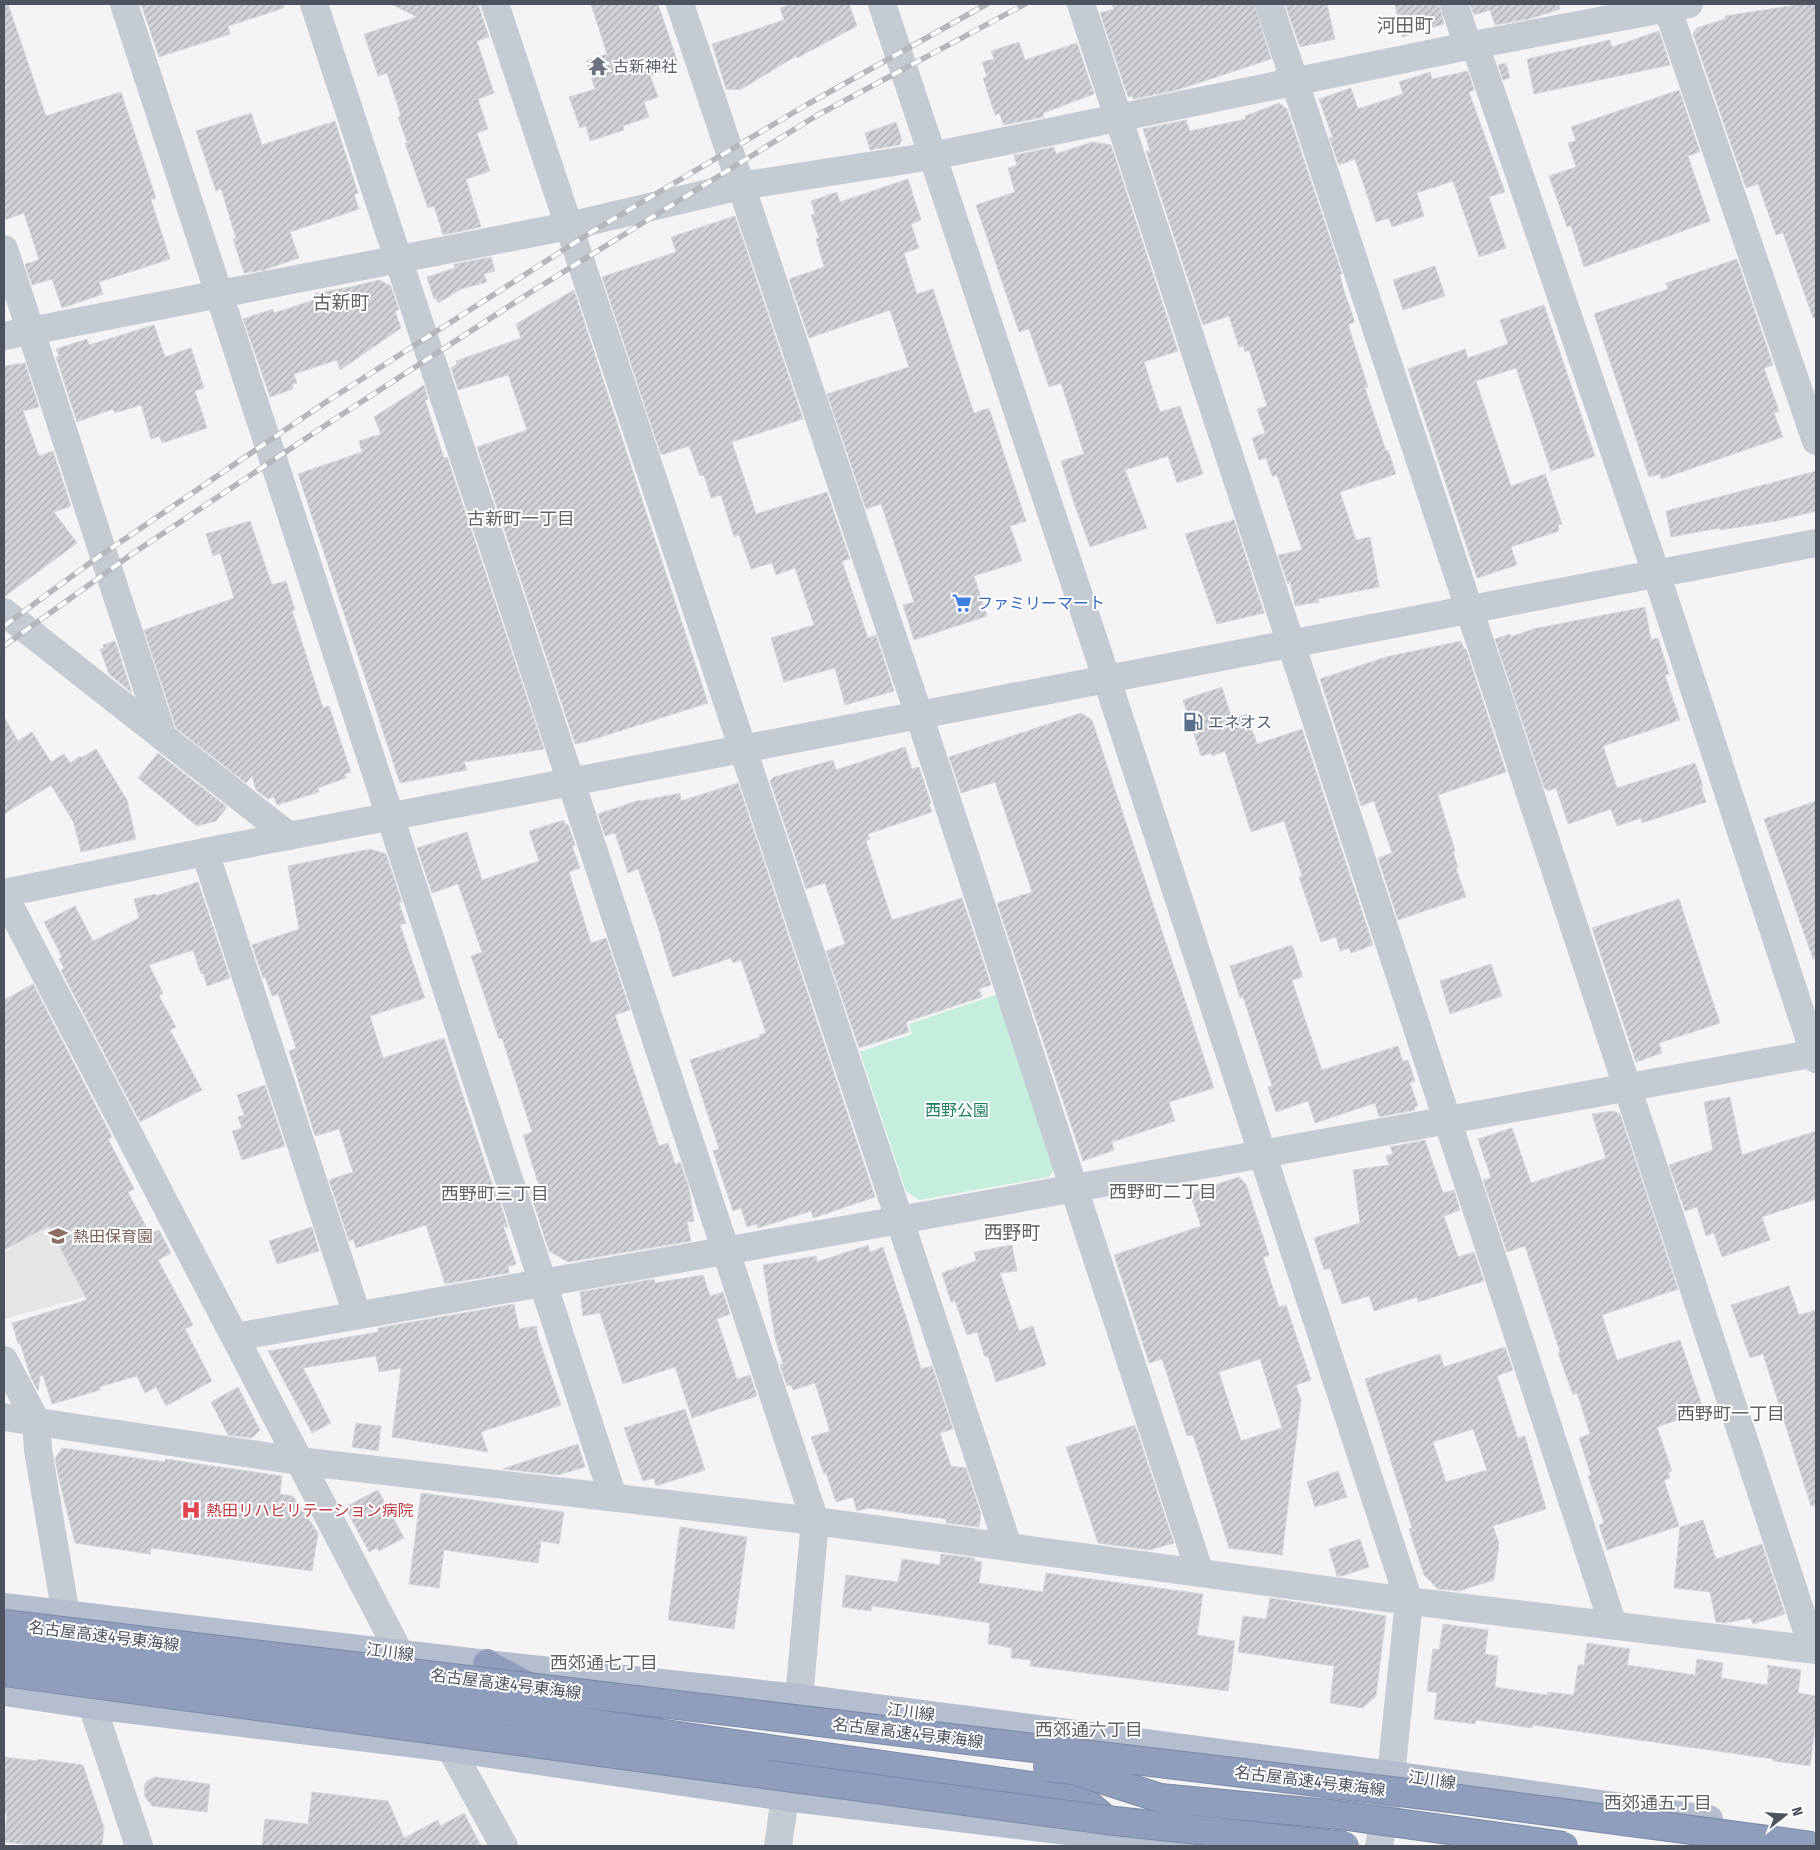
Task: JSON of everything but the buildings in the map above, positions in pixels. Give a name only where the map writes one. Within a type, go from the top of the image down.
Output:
[{"type":"highway","name":"名古屋高速4号東海線","points":[[4,1624],[1448,1798],[1812,1846]]},
{"type":"highway","points":[[6,1657],[1106,1820],[1346,1846]]},
{"type":"highway","points":[[487,1664],[546,1696],[648,1718],[1073,1770],[1160,1798],[1340,1815],[1564,1846]]},
{"type":"main road","name":"江川線","points":[[4,1607],[487,1664],[798,1698],[1391,1774],[1816,1834]]},
{"type":"main road","points":[[4,1692],[92,1705],[450,1748],[785,1797],[1192,1846]]},
{"type":"street","points":[[124,4],[613,1497]]},
{"type":"street","points":[[314,4],[815,1521],[798,1698]]},
{"type":"street","points":[[495,4],[1008,1546]]},
{"type":"street","points":[[680,4],[919,716],[1200,1573]]},
{"type":"street","points":[[882,4],[1410,1601],[1391,1774],[1379,1846]]},
{"type":"street","points":[[1081,4],[1613,1626]]},
{"type":"street","points":[[4,1417],[299,1461],[815,1521],[1410,1601],[1815,1650],[1269,4]]},
{"type":"street","points":[[235,1337],[900,1220],[1628,1087],[1816,1055],[1656,573],[1472,46],[1454,4]]},
{"type":"street","points":[[4,336],[569,226],[740,186],[932,156],[1665,6],[1816,441]]},
{"type":"street","points":[[4,249],[163,737]]},
{"type":"street","points":[[504,1846],[450,1748],[299,1461],[4,894],[390,816],[1816,543]]},
{"type":"street","points":[[4,612],[289,836]]},
{"type":"street","points":[[206,852],[358,1315]]},
{"type":"street","points":[[4,1360],[36,1421],[38,1450],[66,1615]]},
{"type":"street","points":[[92,1705],[139,1846]]},
{"type":"street","points":[[778,1846],[785,1797]]},
{"type":"shaded area","name":"熱田保育園","points":[[58,1143],[133,1284],[4,1319],[4,1252],[14,1246],[4,1227],[4,1172]]},
{"type":"green space","name":"西野公園","points":[[998,994],[1055,1168],[1049,1177],[919,1200],[906,1191],[860,1052],[912,1034],[909,1024]]},
{"type":"railway","points":[[4,626],[94,560],[326,402],[593,231],[808,104],[987,4]]},
{"type":"railway","points":[[4,646],[132,554],[531,292],[816,116],[1025,4]]},
{"type":"place","name":"古新神社","points":[[598,66]]},
{"type":"place","name":"ファミリーマート","points":[[962,603]]},
{"type":"place","name":"エネオス","points":[[1193,722]]},
{"type":"place","name":"熱田保育園","points":[[58,1236]]},
{"type":"place","name":"熱田リハビリテーション病院","points":[[191,1510]]},
{"type":"district","name":"河田町","points":[[1405,25]]},
{"type":"district","name":"古新町","points":[[341,302]]},
{"type":"district","name":"古新町一丁目","points":[[521,519]]},
{"type":"district","name":"西野町二丁目","points":[[1163,1192]]},
{"type":"district","name":"西野町三丁目","points":[[495,1194]]},
{"type":"district","name":"西野町","points":[[1012,1232]]},
{"type":"district","name":"西野町一丁目","points":[[1731,1414]]},
{"type":"district","name":"西郊通七丁目","points":[[604,1663]]},
{"type":"district","name":"西郊通六丁目","points":[[1089,1730]]},
{"type":"district","name":"西郊通五丁目","points":[[1658,1803]]}]
